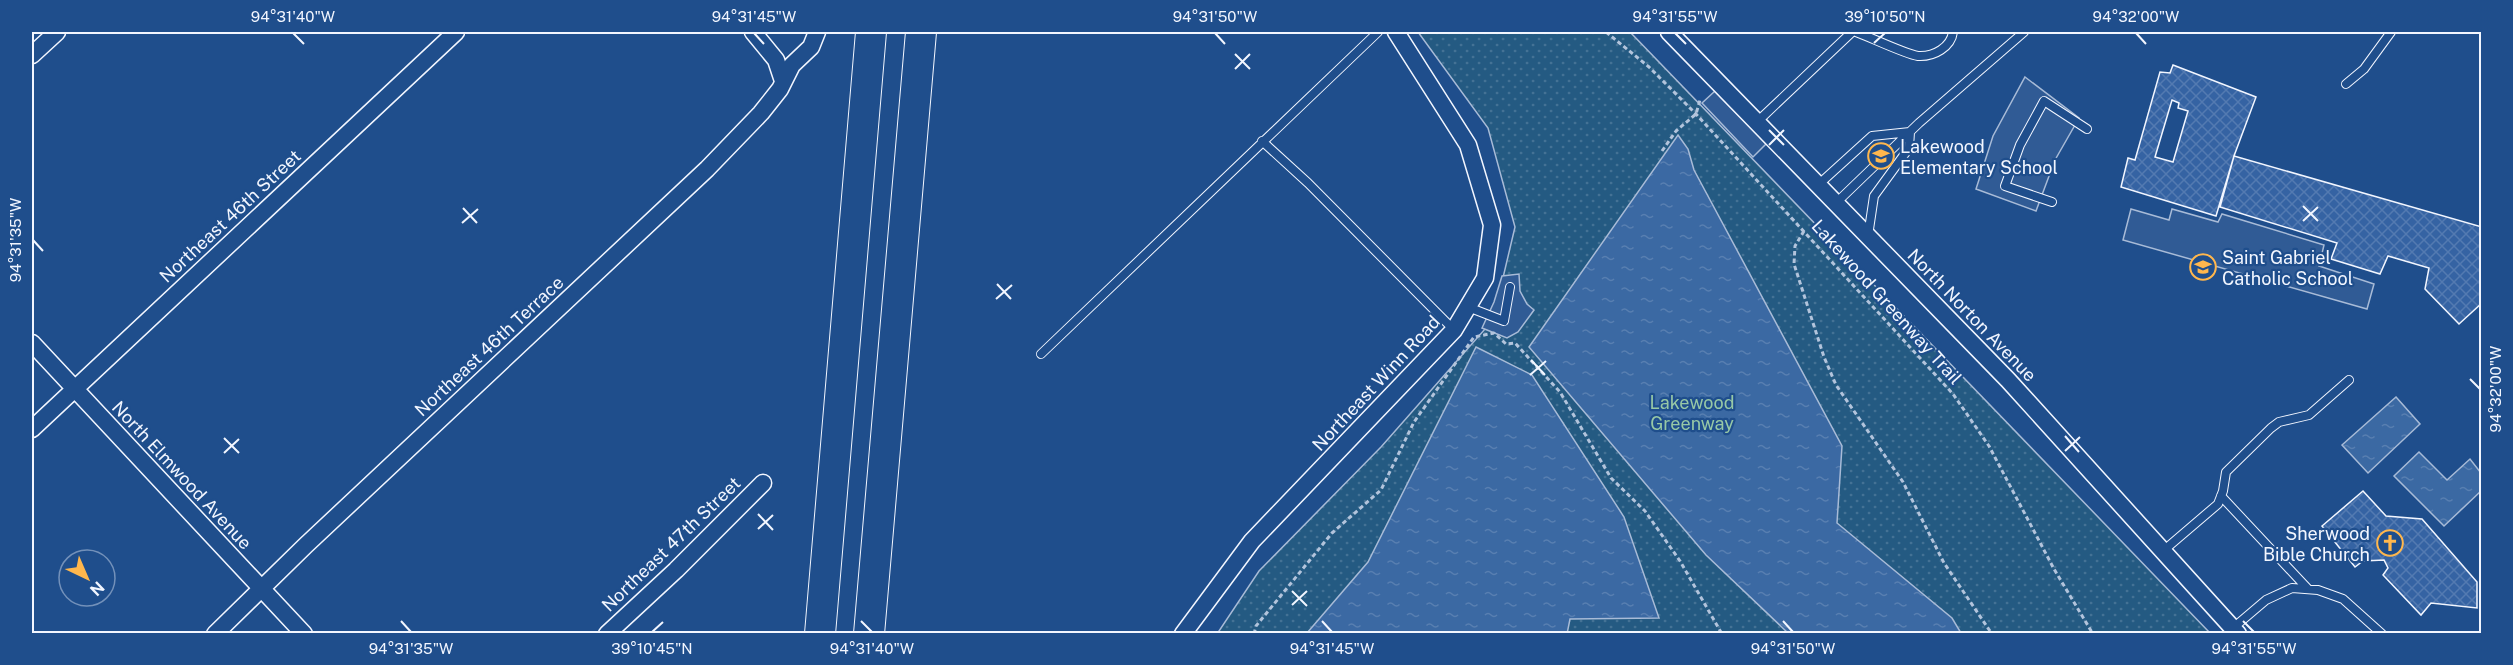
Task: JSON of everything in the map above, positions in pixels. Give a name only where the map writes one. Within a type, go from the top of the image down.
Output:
[{"type":"highway","points":[[820,633],[872,32]]},
{"type":"highway","points":[[868,633],[921,32]]},
{"type":"street","points":[[32,55],[57,32]]},
{"type":"street","name":"Northeast 46th Street","points":[[32,429],[456,32]]},
{"type":"street","points":[[753,32],[773,54],[783,81]]},
{"type":"street","name":"Northeast 46th Terrace","points":[[215,633],[707,169],[761,113],[780,89],[792,65],[811,47],[817,32]]},
{"type":"street","name":"Northeast Winn Road","points":[[1183,633],[1252,540],[1454,330],[1485,278],[1492,225],[1468,145],[1396,32]]},
{"type":"street","name":"North Norton Avenue","points":[[1669,32],[2008,380],[2236,631]]},
{"type":"street","name":"North Elmwood Avenue","points":[[32,343],[304,633]]},
{"type":"street","name":"Northeast 47th Street","points":[[607,633],[676,570],[763,483]]},
{"type":"lane","points":[[1041,354],[1378,32]]},
{"type":"lane","points":[[1757,122],[1854,32],[1918,56],[1940,52],[1952,39],[1953,32]]},
{"type":"lane","points":[[1836,203],[1910,132],[2024,32]]},
{"type":"lane","points":[[2346,84],[2364,69],[2391,32]]},
{"type":"lane","points":[[2052,202],[2005,186],[2020,145],[2044,101],[2087,129]]},
{"type":"lane","points":[[1818,185],[1872,136],[1910,132]]},
{"type":"lane","points":[[1868,236],[1874,196],[1909,148],[1910,132]]},
{"type":"lane","points":[[1262,141],[1308,183],[1454,330]]},
{"type":"lane","points":[[1468,307],[1504,321],[1510,287]]},
{"type":"lane","points":[[2163,551],[2218,504],[2226,472],[2271,428],[2278,422],[2309,415],[2349,380]]},
{"type":"lane","points":[[2221,496],[2308,589]]},
{"type":"lane","points":[[2236,631],[2266,600],[2292,588],[2319,590],[2343,599],[2382,633]]},
{"type":"path","name":"Lakewood Greenway Trail","points":[[1606,32],[1649,67],[1696,114],[1959,401],[1989,446],[2054,569],[2093,633]]},
{"type":"path","points":[[1662,151],[1676,131],[1696,114],[1700,100]]},
{"type":"path","points":[[1804,231],[1795,246],[1794,264],[1824,357],[1836,385],[1902,482],[1944,563],[1992,633]]},
{"type":"path","points":[[1254,633],[1256,626],[1332,533],[1381,490],[1414,422],[1474,337],[1494,333],[1506,344],[1515,343],[1560,392],[1611,478],[1645,511],[1680,561],[1722,633]]},
{"type":"green space","name":"Lakewood Greenway","points":[[1418,32],[1630,32],[2210,633],[1217,634],[1259,571],[1381,447],[1493,320],[1515,227],[1488,128]]},
{"type":"shaded area","points":[[2025,77],[2079,118],[2055,160],[2036,211],[1976,189],[1993,136]]},
{"type":"shaded area","points":[[1715,91],[1766,144],[1753,157],[1702,103]]},
{"type":"shaded area","points":[[2131,209],[2169,220],[2172,209],[2218,222],[2222,214],[2324,245],[2319,266],[2374,284],[2367,309],[2123,240]]},
{"type":"shaded area","points":[[1519,274],[1520,291],[1527,304],[1534,310],[1518,332],[1507,338],[1482,328],[1494,302],[1502,276]]},
{"type":"water","points":[[1678,135],[1688,149],[1694,170],[1842,446],[1837,523],[1952,618],[1961,633],[1788,633],[1706,555],[1529,347]]},
{"type":"water","points":[[1476,347],[1532,375],[1624,517],[1659,618],[1570,619],[1567,634],[1307,633],[1368,562]]},
{"type":"water","points":[[2396,397],[2420,424],[2368,473],[2342,445]]},
{"type":"water","points":[[2419,452],[2447,480],[2470,459],[2481,473],[2481,491],[2444,526],[2394,476]]},
{"type":"building","points":[[2173,65],[2256,97],[2234,156],[2216,216],[2121,187],[2128,158],[2135,160],[2160,72],[2170,73]],"holes":[[[2172,100],[2179,103],[2178,108],[2188,111],[2173,162],[2155,157]]]},
{"type":"building","name":"Saint Gabriel Catholic School","points":[[2234,156],[2482,227],[2482,303],[2459,324],[2425,289],[2429,268],[2388,256],[2380,274],[2331,259],[2337,243],[2220,207]]},
{"type":"building","name":"Sherwood Bible Church","points":[[2363,491],[2386,516],[2422,519],[2477,582],[2477,608],[2431,603],[2421,615],[2383,575],[2388,568],[2384,560],[2363,561],[2355,567],[2322,526]]},
{"type":"place","name":"Lakewood Elementary School","points":[[1881,156]]},
{"type":"place","name":"Saint Gabriel Catholic School","points":[[2203,267]]},
{"type":"place","name":"Sherwood Bible Church","points":[[2390,543]]}]
